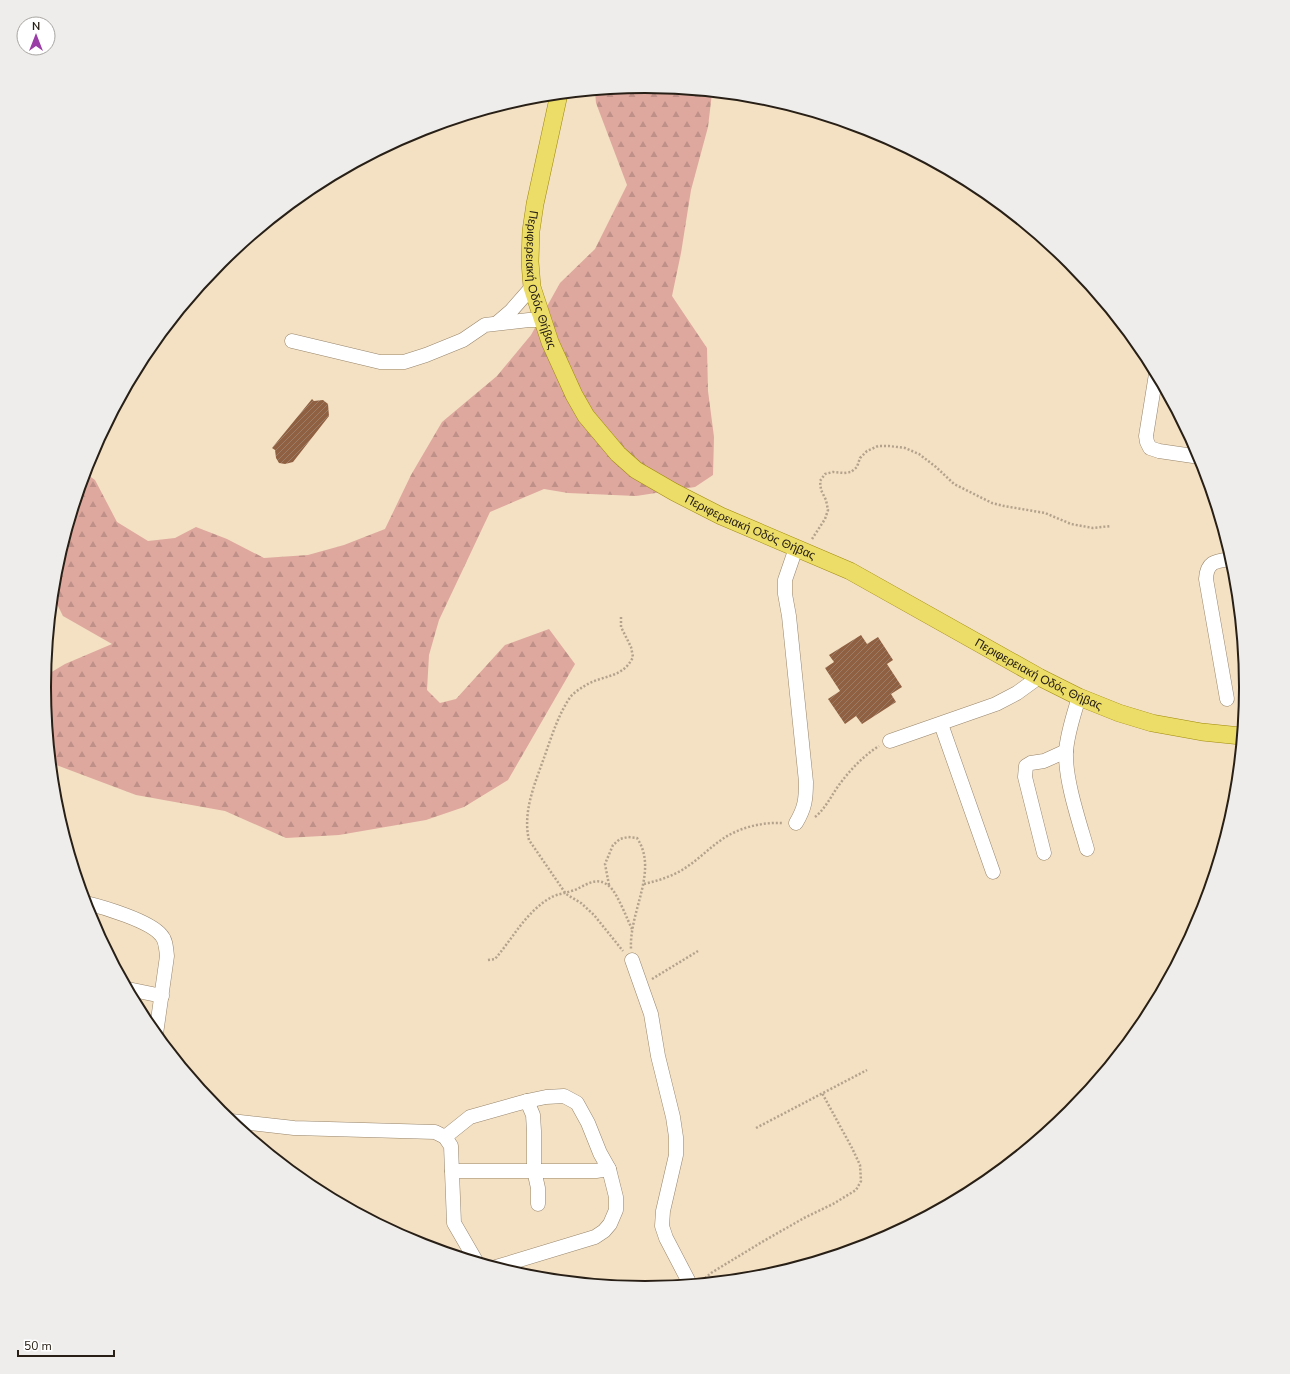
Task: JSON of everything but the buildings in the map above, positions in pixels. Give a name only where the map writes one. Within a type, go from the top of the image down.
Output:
[{"type":"main road","name":"Περιφερειακή Οδός Θήβας","points":[[558,99],[535,204],[531,231],[530,262],[532,287],[542,320],[561,368],[586,416],[618,454],[636,470],[674,492],[721,516],[850,571],[1039,677],[1079,697],[1119,713],[1152,723],[1202,732],[1237,736]]},
{"type":"street","points":[[497,323],[517,306],[532,287]]},
{"type":"street","points":[[292,341],[380,362],[404,362],[463,340],[485,325],[542,320]]},
{"type":"street","points":[[1155,383],[1146,436],[1150,448],[1159,451],[1192,456]]},
{"type":"street","points":[[796,823],[803,811],[806,796],[806,782],[789,616],[785,594],[785,580],[801,550]]},
{"type":"street","points":[[1225,560],[1211,564],[1206,570],[1206,575],[1227,699]]},
{"type":"street","points":[[890,741],[996,704],[1017,693],[1039,677]]},
{"type":"street","points":[[1079,697],[1066,751],[1072,791],[1087,849]]},
{"type":"street","points":[[941,724],[993,872]]},
{"type":"street","points":[[1044,853],[1025,777],[1026,766],[1030,763],[1044,761],[1066,751]]},
{"type":"street","points":[[94,907],[119,913],[148,926],[161,934],[166,945],[167,956],[157,1026]]},
{"type":"street","points":[[632,960],[651,1014],[658,1056],[669,1096],[676,1137],[676,1155],[663,1211],[662,1226],[666,1238],[688,1280]]},
{"type":"street","points":[[135,990],[162,996]]},
{"type":"street","points":[[445,1137],[470,1117],[546,1097],[564,1096],[577,1104],[588,1123],[600,1153],[609,1170],[616,1197],[616,1210],[610,1224],[604,1231],[595,1237],[505,1264]]},
{"type":"street","points":[[528,1101],[533,1115],[534,1170],[538,1188],[538,1204]]},
{"type":"street","points":[[241,1122],[294,1128],[435,1132],[445,1137],[451,1146],[454,1223],[473,1255]]},
{"type":"street","points":[[452,1171],[609,1170]]},
{"type":"path","points":[[801,550],[810,542],[825,519],[828,510],[826,500],[821,490],[820,481],[825,474],[833,472],[851,472],[857,467],[860,458],[867,451],[878,446],[905,448],[919,454],[954,484],[992,503],[1045,513],[1071,524],[1093,528],[1111,526]]},
{"type":"path","points":[[621,617],[621,627],[631,647],[633,657],[624,670],[615,675],[584,686],[570,698],[558,720],[530,799],[526,830],[529,840],[566,894],[581,903],[594,915],[611,938],[632,960]]},
{"type":"path","points":[[644,884],[669,877],[682,870],[724,838],[740,829],[772,823],[796,823],[810,820],[820,813],[838,786],[868,752],[890,741]]},
{"type":"path","points":[[632,929],[615,893],[610,886],[605,864],[613,845],[620,839],[628,837],[637,838],[642,846],[645,859],[644,884],[632,929],[632,960]]},
{"type":"path","points":[[488,960],[495,959],[520,926],[536,909],[551,897],[566,894],[590,882],[599,880],[610,886]]},
{"type":"path","points":[[642,986],[698,951]]},
{"type":"path","points":[[756,1128],[867,1070]]},
{"type":"path","points":[[706,1278],[725,1264],[856,1190],[861,1181],[860,1165],[822,1093]]},
{"type":"green space","points":[[606,94],[684,94],[712,97],[708,127],[691,190],[681,253],[672,296],[707,348],[708,391],[714,437],[713,475],[695,487],[636,496],[568,493],[544,489],[490,512],[439,620],[429,655],[427,690],[440,703],[456,699],[505,645],[549,629],[575,664],[508,780],[464,807],[426,820],[339,835],[286,838],[225,811],[136,795],[56,765],[52,726],[51,672],[65,664],[112,644],[63,616],[57,604],[62,571],[71,533],[90,477],[95,480],[117,522],[148,541],[175,538],[196,527],[227,539],[264,558],[308,555],[344,545],[385,529],[411,475],[442,422],[497,376],[531,335],[560,283],[595,249],[627,185],[596,103],[595,95]]}]
